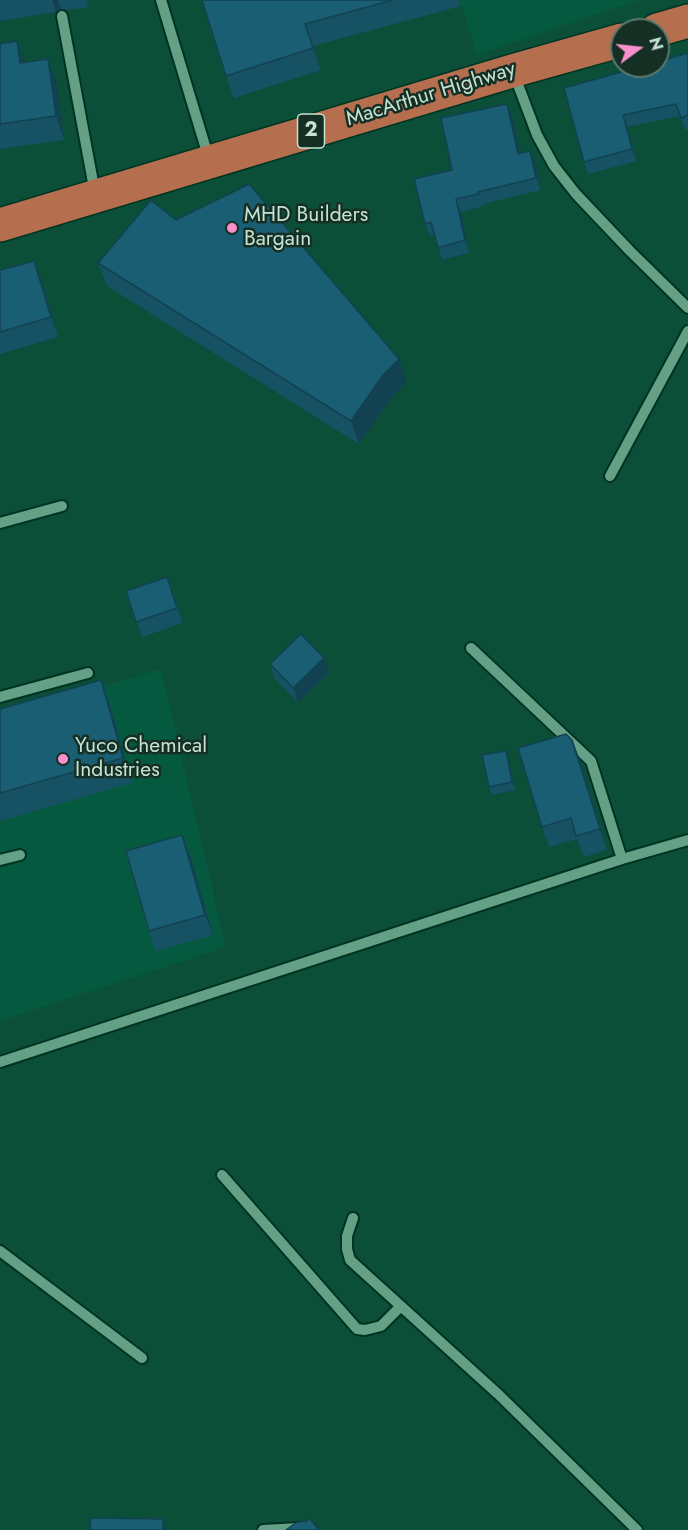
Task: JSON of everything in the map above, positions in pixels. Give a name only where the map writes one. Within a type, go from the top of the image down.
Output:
[{"type":"highway","points":[[670,26],[688,21]]},
{"type":"highway","name":"MacArthur Highway","points":[[0,225],[610,43]]},
{"type":"street","points":[[161,0],[209,162]]},
{"type":"street","points":[[62,16],[96,196]]},
{"type":"street","points":[[512,71],[537,135],[554,166],[576,194],[688,308]]},
{"type":"street","points":[[610,476],[688,331]]},
{"type":"street","points":[[0,523],[62,506]]},
{"type":"street","points":[[471,648],[591,761],[621,859]]},
{"type":"street","points":[[0,697],[88,673]]},
{"type":"street","points":[[0,1062],[621,859],[688,840]]},
{"type":"street","points":[[0,860],[20,855]]},
{"type":"street","points":[[222,1175],[357,1329],[364,1330],[381,1326],[401,1306]]},
{"type":"street","points":[[353,1218],[347,1249],[350,1260],[498,1394],[637,1530]]},
{"type":"street","points":[[0,1251],[142,1358]]},
{"type":"street","points":[[263,1530],[310,1528]]},
{"type":"shaded area","points":[[460,0],[639,0],[477,55]]},
{"type":"shaded area","points":[[161,669],[226,947],[0,1021],[0,716]]},
{"type":"building","points":[[202,0],[393,0],[305,24],[313,48],[226,76]]},
{"type":"building","points":[[17,41],[20,63],[48,59],[56,116],[0,124],[0,44]]},
{"type":"building","points":[[688,53],[688,115],[681,118],[676,104],[623,115],[632,149],[584,162],[564,88],[610,75],[610,78],[670,78],[670,58]]},
{"type":"building","points":[[507,104],[518,154],[530,151],[536,178],[456,199],[465,240],[438,248],[431,222],[425,224],[414,179],[452,170],[441,118]]},
{"type":"building","points":[[249,184],[399,359],[383,375],[351,421],[98,263],[151,200],[176,220]]},
{"type":"building","points":[[34,261],[51,317],[0,332],[0,270]]},
{"type":"building","points":[[167,577],[177,608],[136,622],[126,591]]},
{"type":"building","points":[[301,634],[324,658],[293,688],[270,664]]},
{"type":"building","name":"Yuco Chemical Industries","points":[[101,680],[123,758],[0,793],[0,709]]},
{"type":"building","points":[[566,734],[572,740],[600,829],[576,836],[571,818],[542,827],[518,748]]},
{"type":"building","points":[[506,751],[512,782],[489,787],[482,755]]},
{"type":"building","points":[[182,835],[205,915],[149,931],[126,851]]},
{"type":"building","points":[[91,1518],[163,1519],[163,1530],[90,1530]]},
{"type":"building","points":[[310,1519],[319,1530],[286,1530],[297,1522]]},
{"type":"place","name":"MHD Builders Bargain","points":[[232,228]]},
{"type":"place","name":"Yuco Chemical Industries","points":[[63,759]]}]
